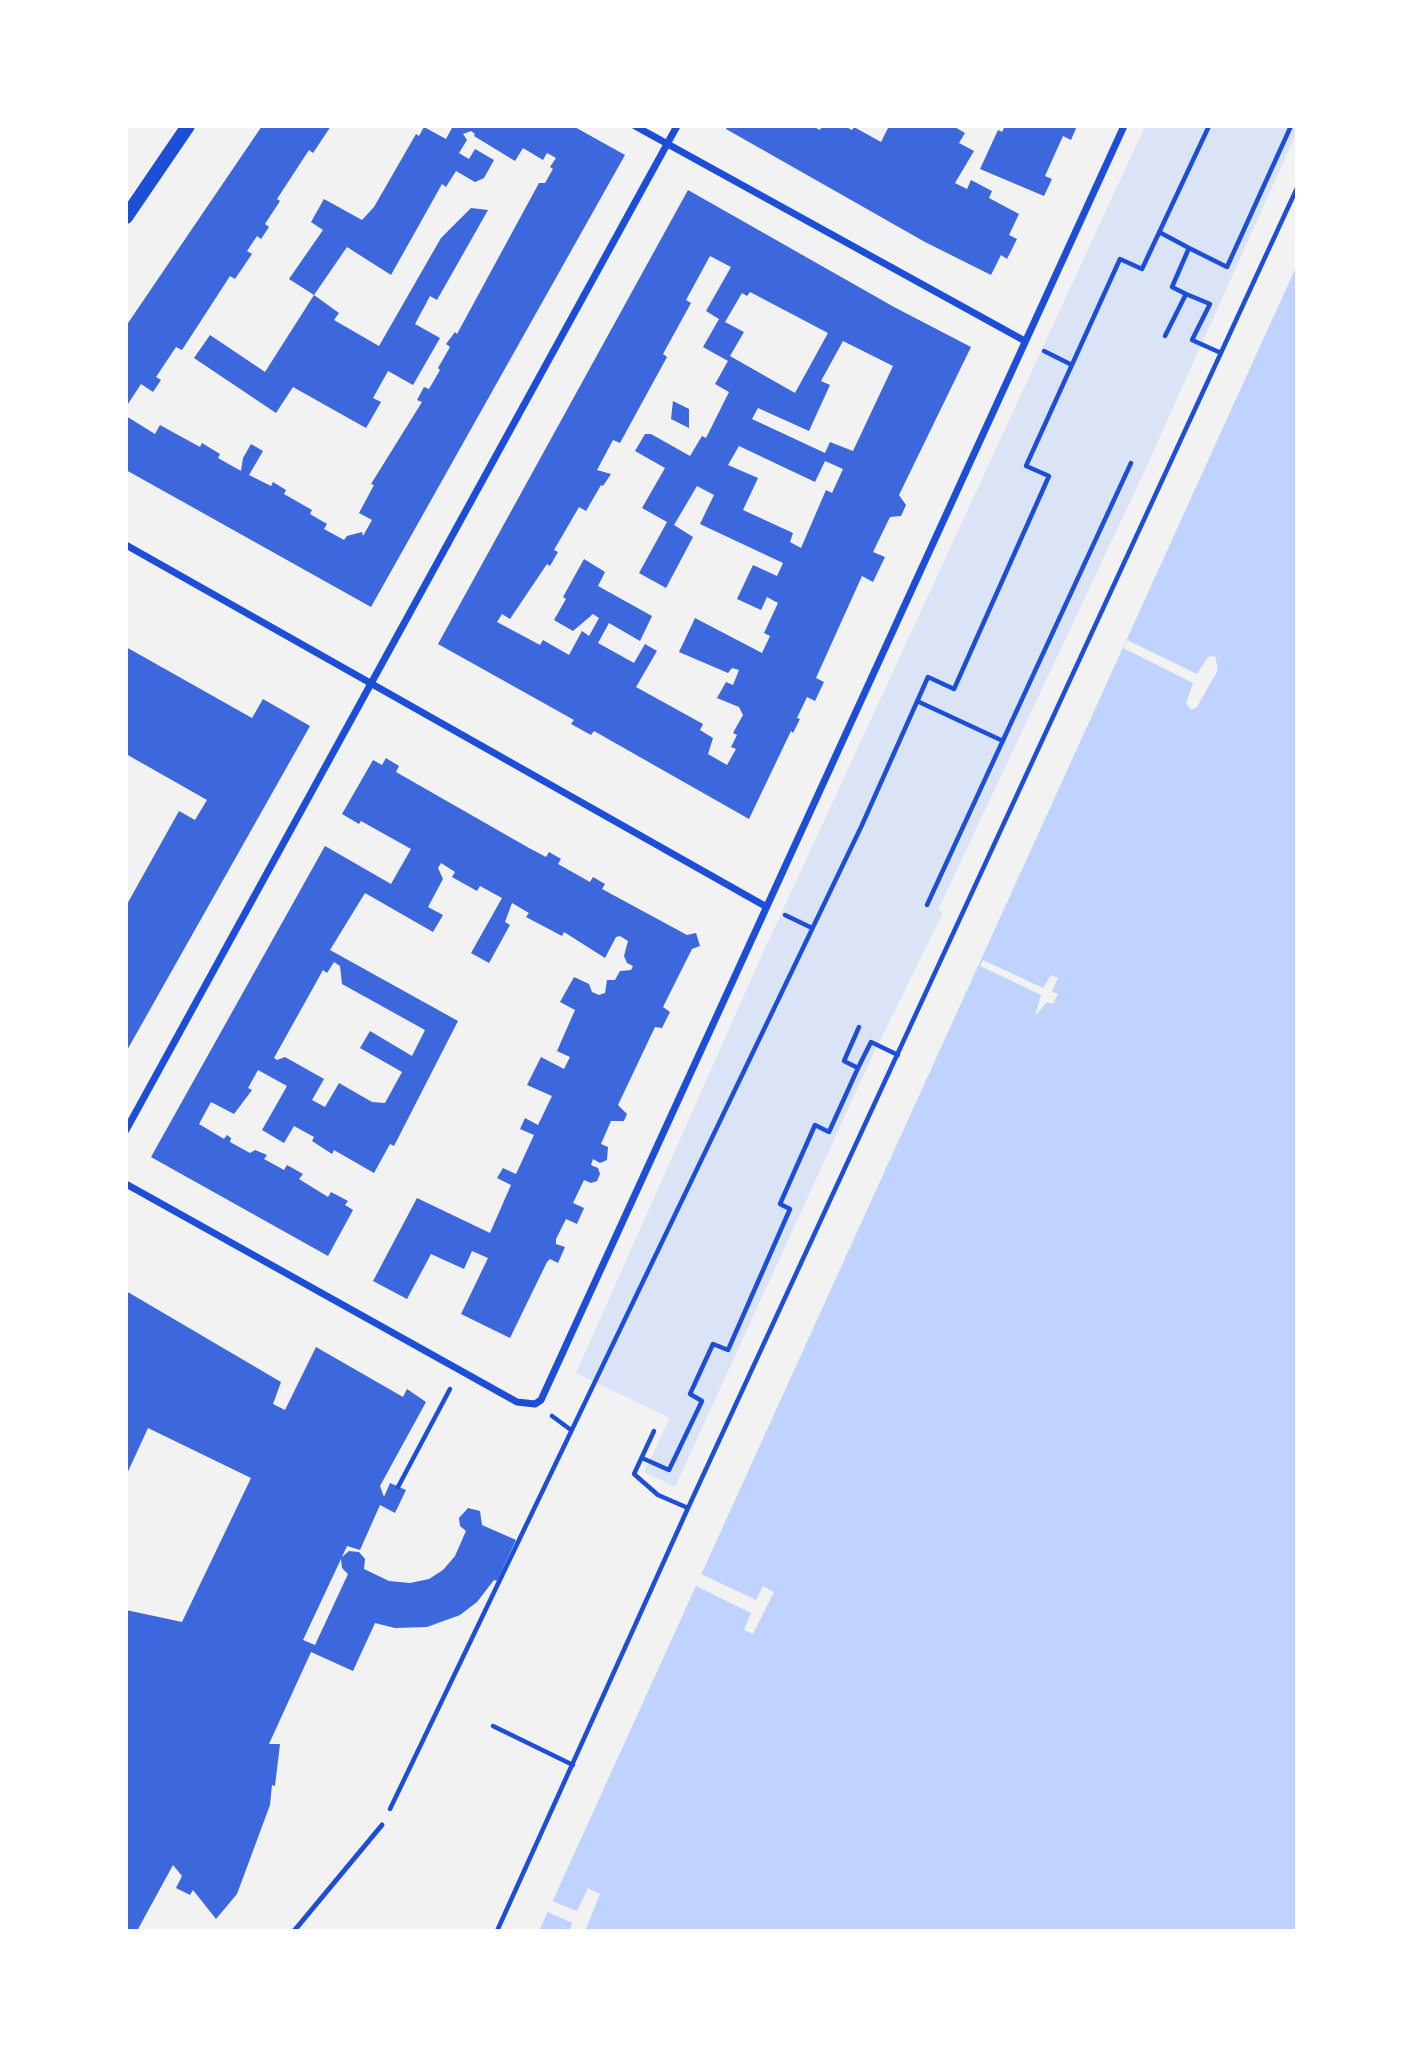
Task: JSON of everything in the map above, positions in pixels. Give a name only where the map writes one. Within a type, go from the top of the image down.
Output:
[{"type":"main road","points":[[126,218],[188,126]]},
{"type":"street","points":[[635,126],[1025,341]]},
{"type":"street","points":[[126,1129],[677,126]]},
{"type":"street","points":[[126,1184],[517,1402],[535,1404],[547,1391],[765,906],[1124,126]]},
{"type":"street","points":[[126,545],[373,682],[765,906]]},
{"type":"lane","points":[[293,1931],[382,1825]]},
{"type":"path","points":[[382,1825],[812,928],[928,677],[954,689],[1049,477],[1026,466],[1120,259],[1142,269],[1209,126]]},
{"type":"path","points":[[1159,232],[1227,267],[1291,126]]},
{"type":"path","points":[[497,1931],[688,1508],[1297,188]]},
{"type":"path","points":[[1189,248],[1172,287],[1210,304],[1192,340],[1221,353]]},
{"type":"path","points":[[1166,336],[1186,294]]},
{"type":"path","points":[[1025,341],[1072,365]]},
{"type":"path","points":[[927,905],[1130,463]]},
{"type":"path","points":[[917,701],[1003,741]]},
{"type":"path","points":[[765,906],[812,928]]},
{"type":"path","points":[[858,1068],[844,1061],[859,1027]]},
{"type":"path","points":[[642,1458],[669,1469],[702,1401],[690,1394],[707,1356],[713,1344],[728,1350],[790,1209],[780,1204],[814,1125],[829,1132],[872,1042],[898,1055]]},
{"type":"path","points":[[398,1487],[460,1370]]},
{"type":"path","points":[[654,1430],[634,1474],[658,1495],[688,1508]]},
{"type":"path","points":[[493,1726],[573,1765]]},
{"type":"shaded area","points":[[1145,126],[1297,126],[1297,132],[1145,470],[938,910],[943,913],[872,1057],[675,1487],[644,1472],[670,1418],[576,1373],[762,955]]},
{"type":"water","points":[[1297,265],[1297,1931],[539,1931]]},
{"type":"pier","points":[[1127,640],[1197,674],[1208,657],[1215,656],[1218,670],[1197,707],[1191,710],[1186,703],[1193,683],[1123,648]]},
{"type":"pier","points":[[983,960],[1043,988],[1051,975],[1058,978],[1052,992],[1058,994],[1053,1004],[1047,1002],[1035,1016],[1041,995],[980,966]]},
{"type":"pier","points":[[701,1574],[756,1600],[763,1586],[774,1592],[753,1634],[744,1630],[751,1613],[696,1586]]},
{"type":"pier","points":[[588,1888],[600,1894],[585,1931],[570,1931],[572,1923],[548,1912],[552,1901],[577,1911]]},
{"type":"building","points":[[262,126],[331,126],[313,153],[309,150],[277,199],[280,201],[265,224],[269,227],[261,239],[257,236],[247,251],[252,254],[235,279],[230,276],[182,350],[176,347],[156,377],[161,380],[153,392],[141,384],[126,407],[126,326]]},
{"type":"building","points":[[453,126],[573,126],[625,155],[371,607],[126,470],[126,416],[155,434],[160,425],[200,447],[202,443],[220,454],[218,458],[241,471],[243,458],[251,444],[263,451],[249,475],[271,486],[273,482],[286,490],[284,494],[312,510],[310,514],[327,524],[324,529],[344,540],[347,536],[362,532],[363,536],[372,520],[359,513],[374,485],[371,484],[422,402],[417,400],[424,387],[429,389],[440,370],[438,368],[450,347],[446,344],[455,332],[457,334],[539,183],[545,183],[553,169],[550,167],[556,158],[547,153],[543,160],[523,148],[515,161],[474,136],[471,131],[463,134],[467,140],[459,153],[469,159],[475,149],[494,160],[484,178],[475,182],[456,171],[446,187],[442,184],[391,275],[347,247],[314,295],[289,279],[323,230],[311,222],[324,199],[362,220],[374,207],[416,134],[419,136],[424,127],[446,139]]},
{"type":"building","points":[[728,126],[812,126],[820,130],[822,126],[844,126],[852,130],[854,127],[881,142],[889,126],[953,126],[965,133],[959,143],[974,151],[955,183],[967,189],[971,180],[992,191],[989,198],[1019,214],[1009,235],[1017,239],[1007,259],[1001,255],[991,275],[925,242],[726,129]]},
{"type":"building","points":[[1005,126],[1077,126],[1071,140],[1063,136],[1045,176],[1052,179],[1044,196],[980,169],[998,130],[1002,132]]},
{"type":"building","points":[[688,190],[894,307],[971,347],[899,495],[906,505],[901,516],[890,517],[873,552],[885,557],[873,582],[862,576],[816,678],[824,682],[815,701],[807,697],[797,718],[800,719],[793,733],[791,731],[749,819],[594,731],[591,735],[571,724],[574,720],[438,644]],"holes":[[[710,256],[731,267],[706,311],[719,319],[703,347],[728,361],[715,384],[729,392],[706,438],[702,436],[690,456],[651,434],[645,434],[635,451],[665,468],[642,508],[667,522],[639,573],[666,588],[693,537],[674,525],[697,486],[714,495],[700,524],[783,563],[777,576],[753,565],[737,599],[761,610],[767,597],[778,603],[764,633],[770,636],[762,653],[695,618],[679,652],[728,673],[732,668],[739,670],[733,685],[726,682],[717,698],[739,707],[743,715],[733,733],[737,735],[731,747],[736,749],[727,765],[708,754],[713,738],[700,730],[703,724],[636,687],[657,651],[645,644],[634,663],[598,643],[609,623],[640,641],[652,616],[598,586],[605,572],[584,559],[563,597],[566,599],[554,620],[573,631],[593,614],[599,618],[589,636],[582,631],[569,655],[543,640],[540,645],[497,622],[502,614],[510,619],[547,564],[550,566],[558,552],[554,550],[579,507],[586,511],[601,485],[603,486],[611,474],[597,470],[613,440],[620,443],[667,357],[663,354],[691,303],[686,300]],[[750,292],[828,333],[795,393],[730,356],[744,332],[725,322],[742,293],[747,296]],[[843,341],[893,366],[853,451],[830,442],[825,453],[752,419],[758,408],[809,431],[830,385],[821,381]],[[739,446],[815,482],[825,461],[843,469],[832,493],[826,490],[801,548],[790,542],[793,533],[743,510],[758,478],[728,465]]]},
{"type":"building","points":[[471,208],[488,210],[437,300],[430,296],[415,324],[440,338],[413,385],[388,371],[373,398],[381,402],[366,428],[293,387],[276,413],[194,358],[210,335],[265,372],[314,295],[339,313],[334,320],[379,346],[441,238]]},
{"type":"building","points":[[673,401],[689,409],[689,428],[671,419]]},
{"type":"building","points":[[126,647],[252,718],[263,699],[310,726],[126,1052],[126,906],[179,811],[195,820],[207,800],[126,754]]},
{"type":"building","points":[[386,758],[399,766],[396,772],[529,848],[546,857],[549,852],[561,859],[558,864],[590,882],[593,877],[605,884],[602,889],[687,935],[696,933],[700,946],[692,949],[663,1007],[670,1012],[662,1028],[655,1027],[618,1105],[627,1114],[624,1121],[611,1121],[601,1144],[608,1147],[607,1160],[600,1163],[593,1159],[591,1165],[598,1168],[600,1174],[597,1181],[591,1183],[584,1180],[573,1203],[584,1208],[577,1224],[566,1219],[556,1239],[556,1244],[565,1247],[558,1263],[550,1259],[547,1262],[510,1338],[461,1314],[488,1258],[472,1251],[464,1269],[431,1254],[407,1299],[373,1281],[417,1198],[490,1233],[511,1185],[497,1178],[503,1168],[516,1174],[534,1135],[520,1129],[525,1118],[538,1125],[552,1096],[527,1085],[541,1057],[564,1069],[570,1057],[557,1051],[575,1010],[560,1002],[574,977],[589,984],[592,992],[599,995],[605,993],[607,980],[615,980],[620,971],[631,970],[633,966],[627,963],[624,956],[628,941],[620,936],[616,937],[605,958],[564,932],[562,936],[526,917],[529,913],[512,903],[505,922],[510,925],[489,963],[471,953],[502,898],[480,886],[477,891],[452,877],[455,872],[441,863],[438,868],[443,879],[428,907],[443,915],[433,932],[365,893],[330,950],[458,1021],[394,1146],[390,1144],[374,1173],[334,1150],[332,1154],[312,1141],[314,1137],[294,1126],[284,1143],[262,1130],[287,1086],[258,1070],[248,1088],[252,1090],[234,1114],[211,1102],[199,1124],[224,1139],[227,1135],[231,1138],[230,1142],[250,1153],[255,1150],[267,1155],[264,1159],[284,1170],[287,1165],[303,1174],[299,1179],[328,1197],[331,1192],[348,1201],[345,1205],[353,1210],[328,1256],[151,1157],[325,846],[391,884],[411,849],[361,821],[359,824],[342,814],[373,760],[382,765]],"holes":[[[334,962],[340,966],[342,984],[425,1030],[412,1056],[370,1031],[360,1048],[402,1072],[385,1103],[372,1102],[339,1083],[325,1107],[312,1100],[324,1079],[285,1057],[277,1060],[274,1058],[323,970],[327,973]]]},
{"type":"building","points":[[126,1291],[281,1382],[273,1404],[285,1410],[316,1347],[403,1397],[407,1389],[426,1402],[380,1486],[384,1497],[390,1483],[406,1490],[395,1513],[380,1505],[360,1550],[347,1546],[342,1557],[349,1551],[359,1552],[365,1559],[364,1569],[389,1581],[410,1583],[429,1579],[443,1570],[455,1556],[466,1531],[460,1526],[459,1518],[468,1508],[480,1511],[482,1525],[516,1540],[497,1581],[494,1580],[477,1602],[460,1615],[427,1627],[395,1628],[375,1623],[353,1671],[311,1652],[269,1744],[280,1744],[275,1786],[272,1785],[270,1805],[237,1894],[216,1919],[193,1890],[190,1895],[176,1888],[182,1876],[173,1865],[137,1931],[126,1931],[126,1610],[182,1622],[251,1478],[148,1428],[126,1476]],"holes":[[[341,1559],[342,1568],[348,1574],[315,1645],[303,1640]]]}]
